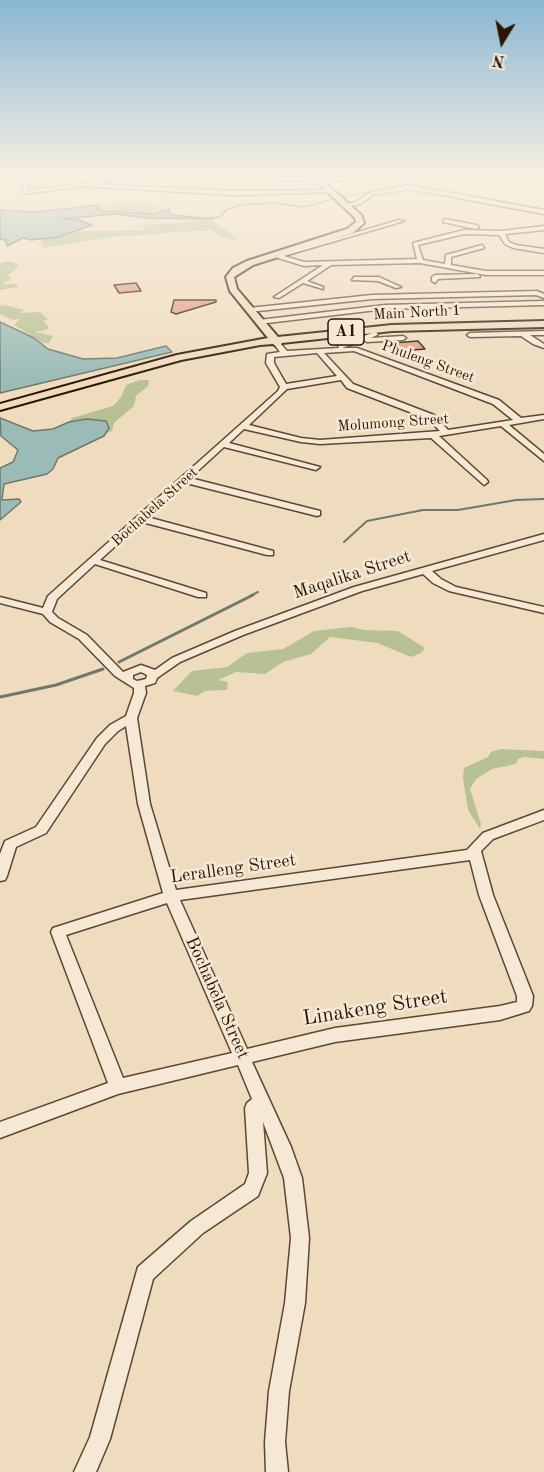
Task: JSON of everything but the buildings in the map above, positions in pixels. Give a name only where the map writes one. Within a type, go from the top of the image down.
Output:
[{"type":"main road","points":[[277,342],[233,289],[230,277],[236,270],[305,246]]},
{"type":"main road","name":"Main North 1","points":[[277,342],[544,325]]},
{"type":"main road","name":"Main North 1","points":[[0,407],[151,365],[277,342],[392,328],[544,325]]},
{"type":"street","points":[[276,256],[313,246]]},
{"type":"street","points":[[415,246],[420,261]]},
{"type":"street","points":[[512,246],[544,251]]},
{"type":"street","points":[[448,265],[448,256],[482,247]]},
{"type":"street","points":[[276,256],[292,263],[388,269],[420,261],[484,274]]},
{"type":"street","points":[[277,297],[329,264]]},
{"type":"street","points":[[379,279],[388,269]]},
{"type":"street","points":[[435,281],[435,277],[544,273]]},
{"type":"street","points":[[472,295],[471,292],[483,282],[484,274]]},
{"type":"street","points":[[354,279],[379,279],[398,287]]},
{"type":"street","points":[[303,281],[321,288]]},
{"type":"street","points":[[249,309],[367,297],[537,293],[544,296]]},
{"type":"street","points":[[259,322],[385,307],[544,303]]},
{"type":"street","points":[[522,333],[535,343],[544,346]]},
{"type":"street","points":[[470,335],[544,333]]},
{"type":"street","points":[[375,334],[318,350],[350,386],[436,419],[446,433]]},
{"type":"street","points":[[355,349],[358,344],[367,340],[403,338]]},
{"type":"street","points":[[277,342],[285,353],[270,356],[270,363],[284,387],[341,378]]},
{"type":"street","name":"Phuleng Street","points":[[285,353],[355,349],[496,402],[519,421]]},
{"type":"street","name":"Bochabela Street","points":[[47,612],[52,598],[245,427],[284,387]]},
{"type":"street","name":"Molumong Street","points":[[245,427],[311,442],[433,435],[544,417]]},
{"type":"street","points":[[503,424],[544,458]]},
{"type":"street","points":[[433,435],[484,482]]},
{"type":"street","points":[[225,445],[316,467]]},
{"type":"street","points":[[186,480],[317,513]]},
{"type":"street","points":[[143,519],[270,553]]},
{"type":"street","name":"Maqalika Street","points":[[139,673],[358,589],[544,537]]},
{"type":"street","points":[[94,561],[202,595]]},
{"type":"street","points":[[424,570],[437,581],[453,589],[544,610]]},
{"type":"street","points":[[0,600],[47,612],[54,620],[83,636],[112,666],[139,673],[132,684],[139,685]]},
{"type":"street","name":"Maqalika Street","points":[[139,673],[151,681],[139,685]]},
{"type":"street","name":"Bochabela Street","points":[[139,685],[140,693],[131,718],[144,807],[171,896],[282,1147],[293,1178],[300,1238],[295,1303],[279,1391],[275,1442],[277,1472]]},
{"type":"street","points":[[0,876],[10,844],[42,830],[101,741],[114,728],[131,718]]},
{"type":"street","points":[[474,854],[476,846],[488,836],[544,815]]},
{"type":"street","name":"Leralleng Street","points":[[118,1087],[58,932],[171,896],[474,854]]},
{"type":"street","name":"Linakeng Street","points":[[0,1130],[118,1087],[335,1035],[500,1012],[524,1006],[525,996],[486,895],[474,854]]},
{"type":"street","points":[[85,1472],[100,1440],[145,1274],[197,1227],[252,1190],[258,1173],[254,1108],[262,1101]]},
{"type":"green space","points":[[8,261],[19,264],[7,275],[11,278],[10,280],[1,284],[17,284],[18,287],[0,290],[0,263]]},
{"type":"green space","points":[[5,305],[24,310],[21,313],[40,312],[48,319],[43,321],[49,327],[46,330],[35,332],[53,336],[49,343],[43,343],[14,325],[20,319],[13,320],[0,314],[0,306]]},
{"type":"green space","points":[[140,380],[149,380],[148,386],[136,396],[134,406],[114,423],[112,431],[107,433],[109,428],[86,419],[69,422],[72,418],[113,406],[121,397],[126,385]]},
{"type":"green space","points":[[351,627],[364,630],[398,631],[425,648],[421,653],[411,657],[377,643],[330,637],[311,654],[283,662],[265,674],[236,672],[218,680],[228,682],[227,690],[205,691],[197,696],[173,691],[192,671],[227,667],[247,653],[283,649],[314,631]]},
{"type":"green space","points":[[501,749],[544,751],[544,759],[524,757],[518,759],[516,764],[492,769],[476,779],[470,789],[481,824],[480,829],[468,810],[463,778],[464,768],[488,757],[491,752]]},
{"type":"water","points":[[0,322],[34,338],[48,349],[83,359],[117,358],[166,346],[172,352],[0,393]]},
{"type":"water","points":[[0,418],[33,431],[53,429],[69,422],[86,419],[106,421],[109,428],[104,436],[58,458],[53,469],[47,474],[4,484],[2,500],[19,499],[21,502],[0,520],[0,468],[13,462],[18,450],[1,436]]},
{"type":"waterway","points":[[344,542],[367,521],[423,510],[458,510],[516,500],[544,499]]},
{"type":"waterway","points":[[250,596],[258,592]]},
{"type":"waterway","points":[[119,662],[253,595]]},
{"type":"waterway","points":[[0,697],[56,685],[103,669]]}]
